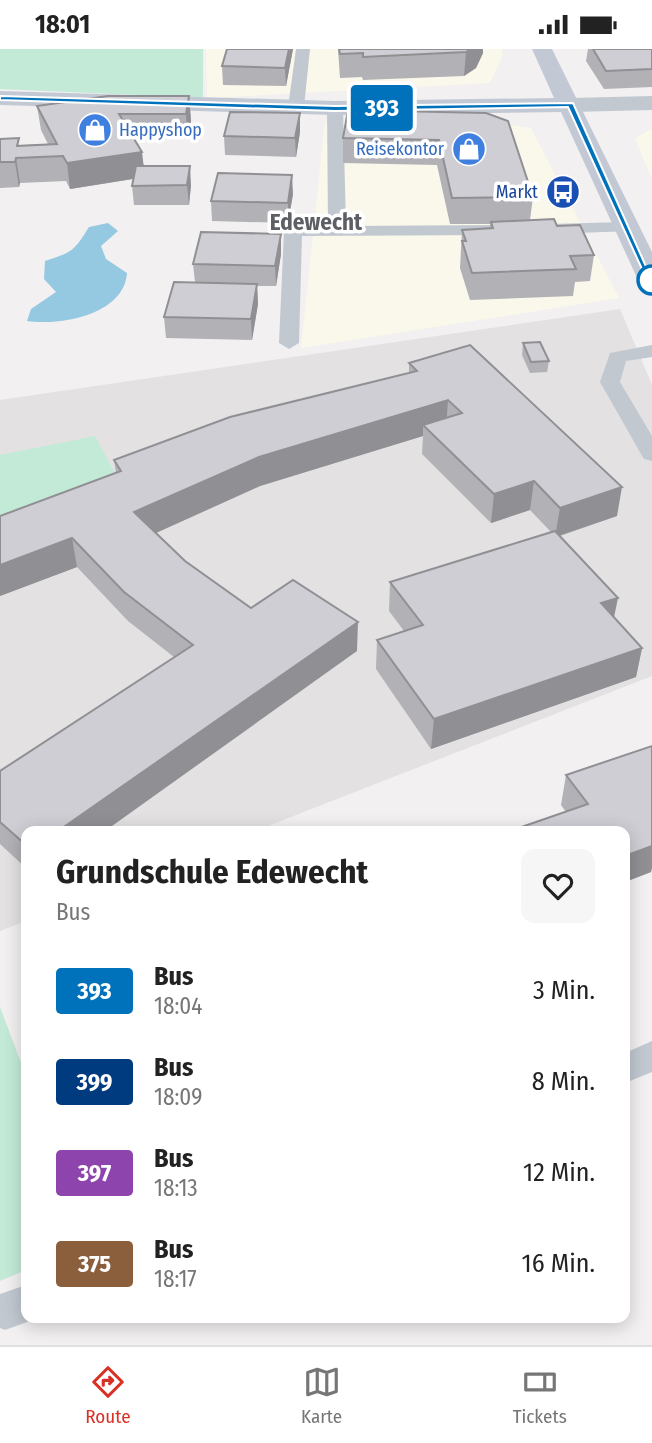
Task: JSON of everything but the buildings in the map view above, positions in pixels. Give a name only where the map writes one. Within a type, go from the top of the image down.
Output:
[{"type":"main road","points":[[542,49],[571,105],[652,280]]},
{"type":"main road","points":[[0,98],[335,108],[571,105]]},
{"type":"street","points":[[571,105],[652,103]]},
{"type":"lane","points":[[296,107],[303,49]]},
{"type":"lane","points":[[335,108],[337,231]]},
{"type":"lane","points":[[536,229],[626,227]]},
{"type":"lane","points":[[289,343],[293,231],[509,229]]},
{"type":"lane","points":[[652,351],[617,357],[610,382],[652,454]]},
{"type":"lane","points":[[630,1066],[652,1056]]},
{"type":"shaded area","points":[[206,49],[501,49],[503,55],[490,83],[207,98]]},
{"type":"shaded area","points":[[325,122],[505,124],[531,128],[619,298],[301,348]]},
{"type":"shaded area","points":[[652,128],[652,179],[635,139]]},
{"type":"shaded area","points":[[620,309],[652,385],[652,676],[268,826],[21,826],[21,923],[0,931],[0,400]]},
{"type":"green space","points":[[0,49],[203,49],[203,98],[0,89]]},
{"type":"green space","points":[[95,436],[119,481],[0,539],[0,455]]},
{"type":"green space","points":[[0,1007],[21,1063],[21,1272],[0,1281]]},
{"type":"water","points":[[108,223],[118,231],[101,246],[106,259],[127,273],[123,287],[115,299],[88,315],[72,319],[56,322],[27,321],[31,309],[56,292],[44,279],[45,261],[72,250],[89,227]]},
{"type":"bus line","name":"393","points":[[0,98],[377,109],[571,105],[652,280]]},
{"type":"place","name":"Happyshop","points":[[95,130]]},
{"type":"place","name":"Reisekontor","points":[[469,149]]},
{"type":"place","name":"Markt","points":[[563,192]]},
{"type":"district","name":"Edewecht","points":[[316,222]]}]
